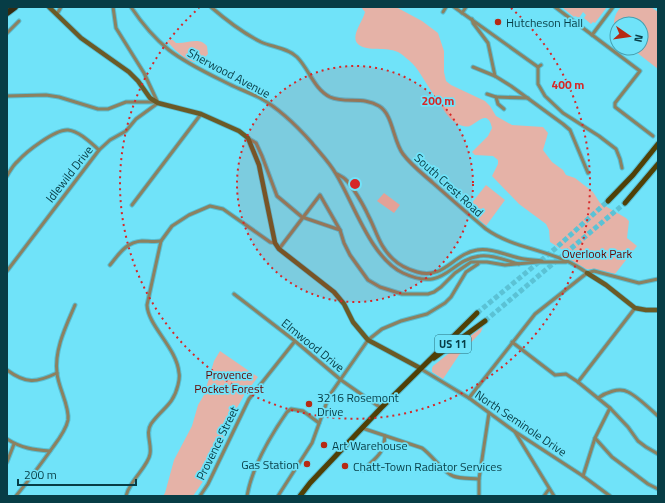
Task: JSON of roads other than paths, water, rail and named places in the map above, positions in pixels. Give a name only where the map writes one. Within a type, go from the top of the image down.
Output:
[{"type":"highway","points":[[7,13],[15,7]]},
{"type":"main road","points":[[608,201],[641,166],[658,144]]},
{"type":"main road","points":[[625,203],[658,164]]},
{"type":"main road","name":"US 11","points":[[300,496],[310,483],[381,408],[477,313]]},
{"type":"main road","name":"US 11","points":[[420,368],[485,321]]},
{"type":"street","points":[[49,7],[81,38],[129,72],[138,81],[150,98],[158,102],[201,114],[239,131],[256,143],[277,196],[302,218],[340,230]]},
{"type":"street","points":[[57,14],[61,7]]},
{"type":"street","points":[[113,7],[116,28],[144,73],[158,102]]},
{"type":"street","name":"Sherwood Avenue","points":[[131,7],[143,24],[169,50],[194,66],[260,98],[288,118],[336,173],[347,182],[368,215],[380,243],[387,254],[400,265],[409,270],[422,274],[437,273],[460,257],[478,250],[491,250],[525,259],[548,262]]},
{"type":"street","name":"South Crest Road","points":[[212,7],[246,33],[262,42],[290,52],[297,57],[319,87],[328,96],[342,100],[370,102],[381,107],[387,115],[396,144],[407,160],[494,235],[518,246],[570,262],[587,272]]},
{"type":"street","points":[[442,12],[446,7]]},
{"type":"street","points":[[454,7],[539,66],[538,84],[545,96],[563,113],[599,136],[616,149],[622,168]]},
{"type":"street","points":[[462,13],[466,7]]},
{"type":"street","points":[[554,7],[640,71],[615,103],[615,107],[653,136]]},
{"type":"street","points":[[592,35],[613,7]]},
{"type":"street","points":[[472,19],[473,24],[488,43],[495,76]]},
{"type":"street","points":[[7,33],[19,21]]},
{"type":"street","points":[[473,67],[495,76],[511,86],[570,130],[588,173]]},
{"type":"street","points":[[487,94],[496,97],[528,98]]},
{"type":"street","points":[[7,96],[46,95],[59,97],[98,109],[108,109],[126,102],[158,102]]},
{"type":"street","points":[[496,97],[498,104],[504,109]]},
{"type":"street","name":"Idlewild Drive","points":[[7,271],[99,150],[110,140],[126,131],[136,119],[158,102]]},
{"type":"street","points":[[555,118],[563,113]]},
{"type":"street","points":[[132,205],[201,114]]},
{"type":"street","points":[[7,176],[17,161],[37,145],[58,132],[68,130],[78,134],[99,150]]},
{"type":"street","points":[[248,138],[259,165],[275,243],[279,249],[334,292],[344,304],[353,322],[368,340],[420,368]]},
{"type":"street","name":"Sherwood Avenue","points":[[336,173],[382,257],[385,261],[403,273],[421,279],[432,279],[445,275],[468,260],[482,256],[519,264]]},
{"type":"street","points":[[279,249],[320,195],[340,230],[350,255],[368,280],[380,287],[402,294],[428,294],[434,292],[455,273],[471,262],[505,265],[570,262]]},
{"type":"street","points":[[126,496],[130,486],[148,460],[150,454],[148,429],[171,403],[175,396],[180,373],[170,348],[147,310],[161,241],[172,226],[179,221],[201,209],[210,206],[223,209],[270,242],[275,243]]},
{"type":"street","points":[[110,265],[123,249],[129,245],[136,242],[161,241]]},
{"type":"street","points":[[278,496],[312,443],[328,398],[368,340],[382,329],[427,314],[445,303],[451,297],[466,272],[476,264],[482,262]]},
{"type":"street","points":[[469,398],[535,314],[587,272],[594,271],[639,283],[658,279]]},
{"type":"street","points":[[587,272],[606,284],[634,308],[658,310]]},
{"type":"street","name":"Elmwood Drive","points":[[234,294],[295,340],[341,380],[381,408]]},
{"type":"street","points":[[16,496],[62,434],[68,419],[57,373],[57,362],[61,339],[75,305]]},
{"type":"street","points":[[578,382],[634,308]]},
{"type":"street","name":"Provence Street","points":[[200,496],[208,484],[249,399],[295,340]]},
{"type":"street","points":[[512,342],[555,374],[566,374],[578,382],[610,408],[628,427],[638,441],[658,454]]},
{"type":"street","name":"North Seminole Drive","points":[[420,368],[469,398],[514,431],[583,476],[610,496]]},
{"type":"street","points":[[7,370],[22,380],[29,381],[48,377],[57,373]]},
{"type":"street","points":[[598,398],[616,391],[627,391],[658,416]]},
{"type":"street","points":[[583,476],[595,438],[610,408]]},
{"type":"street","points":[[246,496],[252,477],[264,452],[287,412],[292,409],[303,411],[319,423]]},
{"type":"street","points":[[479,496],[479,479],[489,413]]},
{"type":"street","points":[[362,428],[422,448],[453,476],[479,479]]},
{"type":"street","points":[[514,431],[554,496]]},
{"type":"street","points":[[362,470],[383,450],[385,436]]},
{"type":"street","points":[[595,438],[612,457],[648,484],[658,489]]},
{"type":"street","points":[[7,439],[14,444],[31,450],[50,451]]},
{"type":"street","points":[[7,462],[14,444]]},
{"type":"street","points":[[544,496],[549,489]]},
{"type":"tunnel","points":[[477,313],[556,248],[608,201]]},
{"type":"tunnel","points":[[485,321],[625,203]]},
{"type":"place","name":"Hutcheson Hall","points":[[498,22]]},
{"type":"place","name":"3216 Rosemont Drive","points":[[309,404]]},
{"type":"place","name":"Art Warehouse","points":[[324,445]]},
{"type":"place","name":"Gas Station","points":[[307,464]]},
{"type":"place","name":"Chatt-Town Radiator Services","points":[[345,466]]},
{"type":"park label","name":"Overlook Park","points":[[597,253]]},
{"type":"park label","name":"Provence Pocket Forest","points":[[229,381]]}]
